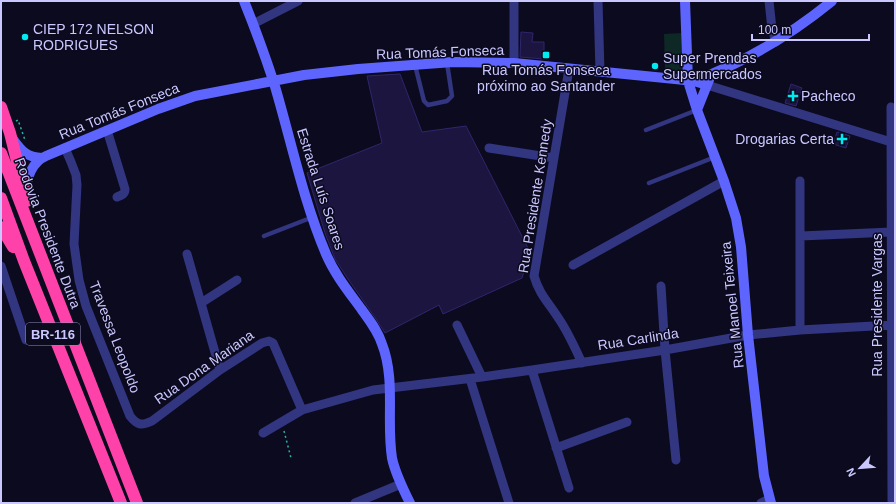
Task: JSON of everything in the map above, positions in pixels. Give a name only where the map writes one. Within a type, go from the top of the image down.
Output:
[{"type":"highway","points":[[1,107],[11,137],[41,254]]},
{"type":"highway","name":"Rodovia Presidente Dutra","points":[[1,153],[132,491],[138,503]]},
{"type":"highway","name":"BR-116","points":[[1,198],[24,261],[107,469],[119,503]]},
{"type":"highway","points":[[1,227],[17,255],[24,261]]},
{"type":"main road","name":"Estrada Luís Soares","points":[[244,1],[273,82],[312,217],[338,276],[374,326],[382,344],[388,367],[390,387],[390,434],[392,459],[410,503]]},
{"type":"main road","name":"Rua Manoel Teixeira","points":[[685,1],[691,81],[696,110],[724,181],[736,218],[741,247],[748,335],[767,502]]},
{"type":"main road","points":[[691,81],[709,80],[753,56],[801,26],[832,1]]},
{"type":"main road","name":"Rua Tomás Fonseca","points":[[26,197],[29,175],[42,158],[158,109],[195,96],[304,75],[358,69],[447,63],[514,63],[691,81]]},
{"type":"main road","points":[[696,110],[709,80]]},
{"type":"main road","points":[[11,137],[25,154],[42,158]]},
{"type":"street","points":[[253,24],[298,1]]},
{"type":"street","points":[[514,1],[514,63]]},
{"type":"street","points":[[598,1],[600,72]]},
{"type":"street","points":[[769,1],[772,29],[776,42]]},
{"type":"street","name":"Rua Presidente Kennedy","points":[[569,69],[534,276],[541,294],[558,318],[582,362]]},
{"type":"street","points":[[709,80],[891,142]]},
{"type":"street","name":"Rua Presidente Vargas","points":[[891,107],[892,503]]},
{"type":"street","points":[[107,130],[125,189],[125,192],[117,198]]},
{"type":"street","name":"Travessa Leopoldo","points":[[65,148],[71,162],[77,185],[74,244],[79,280],[86,306],[130,416],[139,424],[145,424],[152,421]]},
{"type":"street","points":[[489,148],[554,158]]},
{"type":"street","points":[[573,265],[724,181]]},
{"type":"street","points":[[800,181],[800,330]]},
{"type":"street","points":[[801,236],[891,232]]},
{"type":"street","points":[[187,254],[220,370]]},
{"type":"street","points":[[1,266],[26,340]]},
{"type":"street","points":[[201,303],[237,280]]},
{"type":"street","points":[[661,286],[665,350],[676,460]]},
{"type":"street","points":[[457,325],[482,377]]},
{"type":"street","name":"Rua Carlinda","points":[[263,433],[302,410],[390,387],[470,379],[532,370],[665,350],[748,335],[800,330],[892,325]]},
{"type":"street","name":"Rua Dona Mariana","points":[[152,421],[220,370],[262,343],[269,341],[273,343],[302,410]]},
{"type":"street","points":[[532,370],[569,488]]},
{"type":"street","points":[[470,379],[509,503]]},
{"type":"street","points":[[556,448],[627,422]]},
{"type":"street","points":[[355,503],[401,484]]},
{"type":"lane","points":[[415,65],[424,101],[428,105],[447,101],[452,96],[447,63]]},
{"type":"lane","points":[[646,130],[696,110]]},
{"type":"lane","points":[[649,183],[715,157]]},
{"type":"lane","points":[[264,236],[312,217]]},
{"type":"path","points":[[18,120],[25,139]]},
{"type":"path","points":[[281,422],[291,458]]},
{"type":"green space","points":[[682,33],[682,72],[665,70],[664,34]]},
{"type":"building","points":[[521,32],[533,33],[532,42],[544,42],[544,59],[520,57]]},
{"type":"building","points":[[400,74],[422,132],[466,126],[530,252],[522,278],[443,314],[439,305],[385,333],[335,259],[325,233],[307,173],[382,143],[367,76]]},
{"type":"building","name":"Pacheco","points":[[791,84],[802,88],[796,106],[785,103]]},
{"type":"building","name":"Drogarias Certa","points":[[837,132],[850,136],[846,148],[833,144]]},
{"type":"place","name":"CIEP 172 NELSON RODRIGUES","points":[[25,37]]},
{"type":"place","name":"Rua Tomás Fonseca próximo ao Santander","points":[[546,55]]},
{"type":"place","name":"Super Prendas Supermercados","points":[[655,66]]},
{"type":"place","name":"Pacheco","points":[[793,96]]},
{"type":"place","name":"Drogarias Certa","points":[[842,139]]}]
